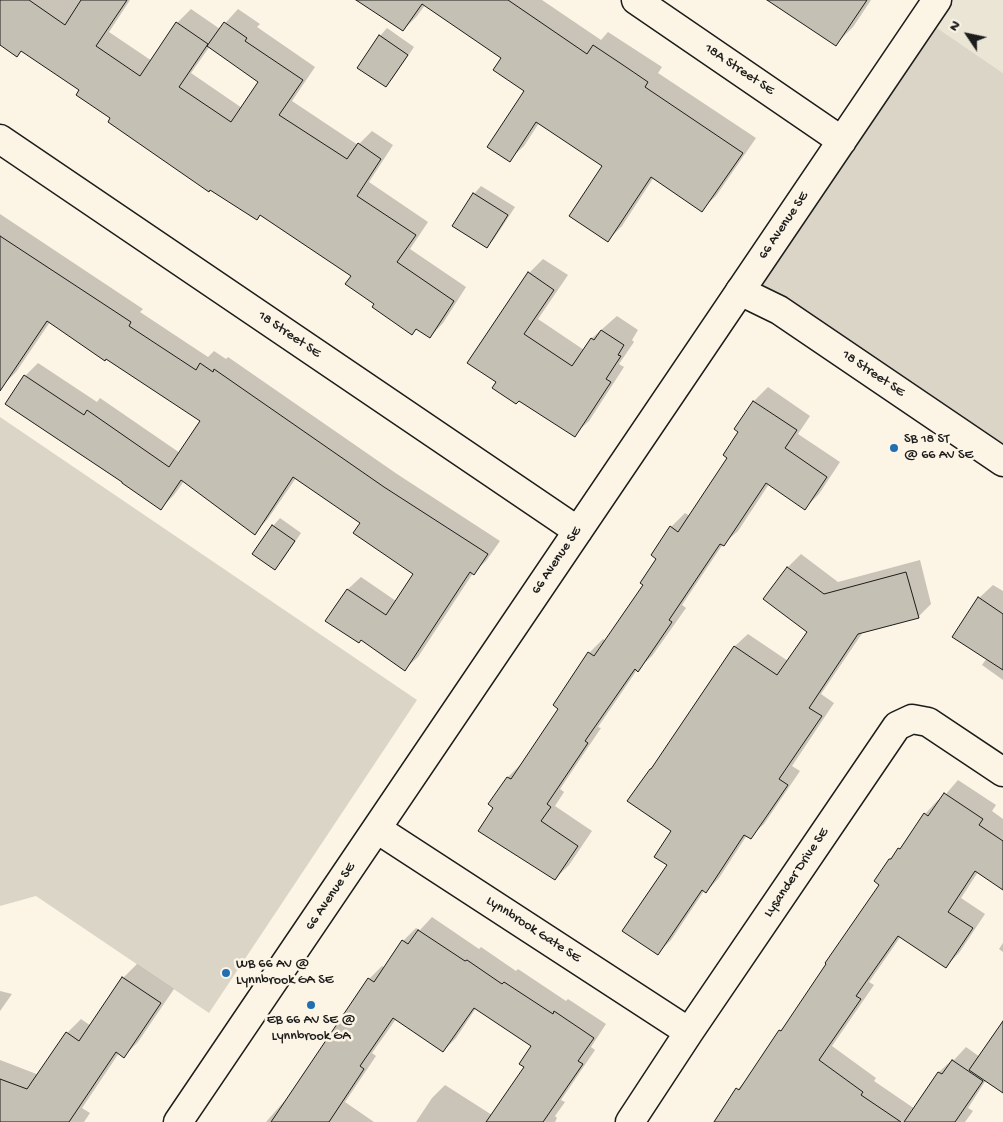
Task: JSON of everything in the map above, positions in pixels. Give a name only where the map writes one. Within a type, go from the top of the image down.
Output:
[{"type":"street","name":"18A Street SE","points":[[636,0],[842,141]]},
{"type":"street","name":"66 Avenue SE","points":[[178,1122],[937,0]]},
{"type":"street","name":"18 Street SE","points":[[0,139],[578,531]]},
{"type":"street","name":"18 Street SE","points":[[740,291],[779,310],[1003,462]]},
{"type":"street","name":"Lysander Drive SE","points":[[630,1122],[897,726],[912,719],[928,722],[1003,772]]},
{"type":"street","name":"Lynnbrook Gate SE","points":[[377,829],[689,1032]]},
{"type":"shaded area","points":[[937,0],[1003,0],[1003,73],[924,19]]},
{"type":"shaded area","points":[[924,19],[1003,73],[1003,462],[740,291]]},
{"type":"shaded area","points":[[0,417],[417,700],[209,1013],[36,896],[0,906]]},
{"type":"building","points":[[0,0],[29,0],[65,25],[81,0],[127,0],[96,46],[140,76],[176,22],[208,44],[179,87],[231,122],[258,82],[207,46],[224,22],[247,38],[245,41],[303,80],[279,115],[347,159],[358,143],[381,159],[357,196],[416,235],[397,262],[454,301],[430,338],[416,329],[412,335],[372,307],[374,304],[345,284],[351,276],[260,215],[257,220],[210,190],[209,192],[108,122],[110,118],[76,95],[79,90],[21,51],[17,57],[0,45]]},
{"type":"building","points":[[356,0],[508,0],[587,54],[593,45],[648,82],[645,87],[743,153],[702,212],[651,177],[608,242],[569,216],[602,166],[536,122],[510,162],[487,147],[524,91],[493,70],[501,58],[422,4],[403,31]]},
{"type":"building","points":[[767,0],[867,0],[836,46]]},
{"type":"building","points":[[379,35],[408,55],[386,87],[357,68]]},
{"type":"building","points":[[473,193],[508,215],[487,248],[452,226]]},
{"type":"building","points":[[0,236],[131,322],[129,326],[196,370],[200,363],[213,372],[214,369],[384,487],[488,554],[474,575],[470,572],[405,671],[361,640],[359,643],[325,621],[347,589],[386,615],[413,574],[353,533],[360,523],[293,477],[255,535],[181,480],[161,510],[5,404],[24,375],[84,415],[87,410],[169,467],[200,421],[106,359],[105,361],[47,321],[0,391]]},
{"type":"building","points":[[528,272],[554,290],[524,334],[572,366],[591,338],[594,340],[601,330],[624,345],[618,355],[621,356],[606,379],[611,382],[575,437],[519,401],[516,404],[492,388],[496,382],[467,363]]},
{"type":"building","points":[[753,401],[797,430],[785,448],[827,477],[805,510],[766,483],[724,546],[720,544],[669,620],[672,622],[638,672],[635,669],[585,741],[588,743],[547,804],[551,807],[541,821],[578,846],[555,880],[478,831],[493,808],[488,804],[507,777],[511,779],[558,709],[553,705],[588,652],[594,656],[643,585],[640,583],[656,559],[651,555],[670,526],[678,532],[727,458],[723,455],[738,432],[734,429]]},
{"type":"building","points":[[272,525],[295,541],[275,570],[252,554]]},
{"type":"building","points":[[787,567],[824,594],[906,572],[919,618],[858,634],[809,708],[822,716],[779,779],[788,785],[751,839],[744,835],[706,893],[702,890],[658,955],[622,931],[667,865],[654,857],[671,831],[627,801],[651,769],[734,646],[777,675],[807,632],[763,599]]},
{"type":"building","points":[[978,597],[1003,614],[1003,670],[952,637]]},
{"type":"building","points":[[944,793],[983,819],[979,825],[1003,841],[1003,890],[975,871],[948,912],[973,928],[946,968],[898,936],[856,996],[861,999],[819,1060],[863,1092],[861,1095],[901,1122],[714,1122],[736,1088],[739,1090],[779,1030],[781,1031],[879,885],[874,881],[889,859],[891,859],[898,848],[900,849],[924,813],[928,816]]},
{"type":"building","points":[[418,930],[502,984],[504,982],[553,1014],[554,1011],[594,1038],[578,1061],[583,1064],[543,1122],[486,1122],[524,1067],[519,1064],[531,1046],[474,1008],[443,1052],[393,1018],[360,1066],[364,1069],[329,1122],[271,1122],[368,978],[374,982],[402,940],[408,944]]},
{"type":"building","points":[[122,977],[161,1003],[124,1058],[116,1052],[69,1122],[0,1122],[0,1079],[27,1089],[66,1032],[79,1041]]},
{"type":"building","points":[[1003,1021],[1003,1093],[969,1070]]},
{"type":"building","points":[[952,1060],[983,1081],[955,1122],[904,1122],[938,1072],[942,1074]]},
{"type":"place","name":"SB 18 ST @ 66 AV SE","points":[[894,448]]},
{"type":"place","name":"WB 66 AV @ Lynnbrook GA SE","points":[[226,973]]},
{"type":"place","name":"EB 66 AV SE @ Lynnbrook GA","points":[[311,1005]]}]
